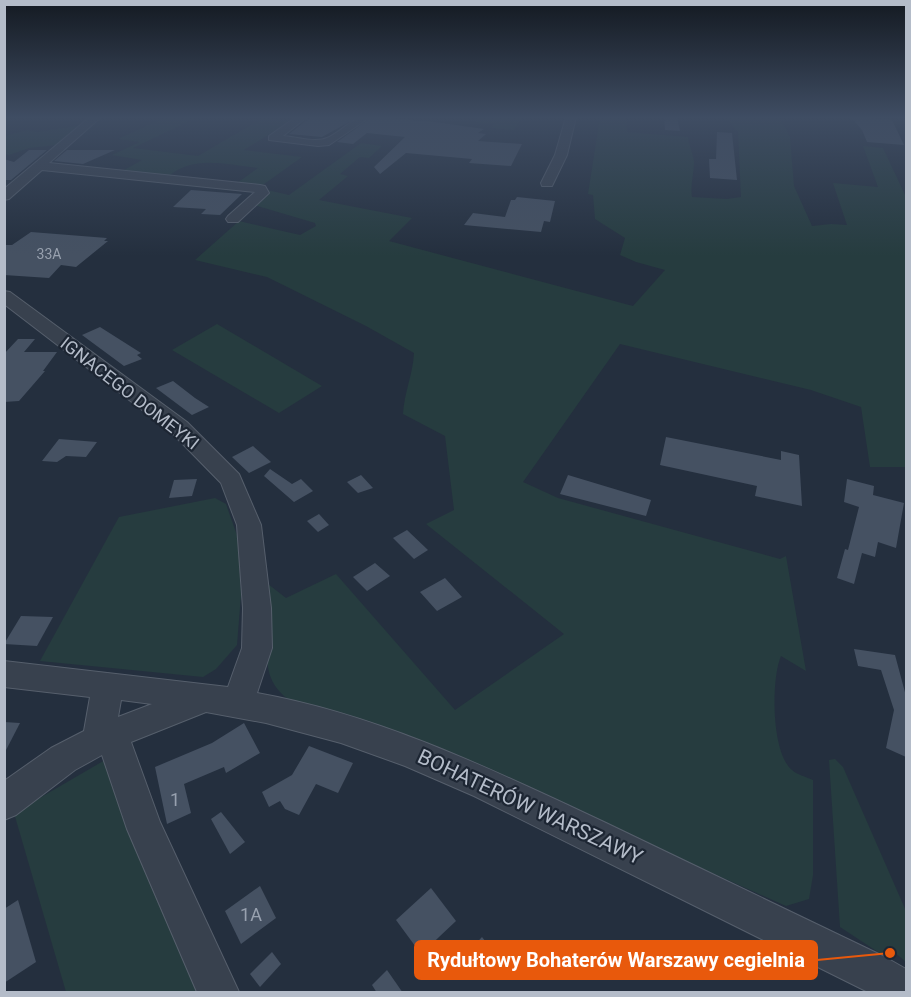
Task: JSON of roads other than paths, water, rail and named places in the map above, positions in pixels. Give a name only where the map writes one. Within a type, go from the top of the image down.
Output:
[{"type":"street","points":[[4,196],[41,164]]},
{"type":"street","points":[[547,183],[557,164]]},
{"type":"street","points":[[38,166],[260,189],[262,193],[233,219]]},
{"type":"street","name":"IGNACEGO DOMEYKI","points":[[4,296],[179,427],[211,457],[231,480],[249,525],[255,574],[257,648],[221,700]]},
{"type":"street","name":"BOHATERÓW WARSZAWY","points":[[4,674],[120,686],[221,700],[305,718],[415,752],[862,966],[906,993]]},
{"type":"street","points":[[95,741],[120,686]]},
{"type":"street","points":[[4,803],[63,759],[95,741],[221,700]]},
{"type":"street","points":[[95,741],[146,829],[218,993]]},
{"type":"place","name":"Rydułtowy Bohaterów Warszawy cegielnia","points":[[890,953]]}]
